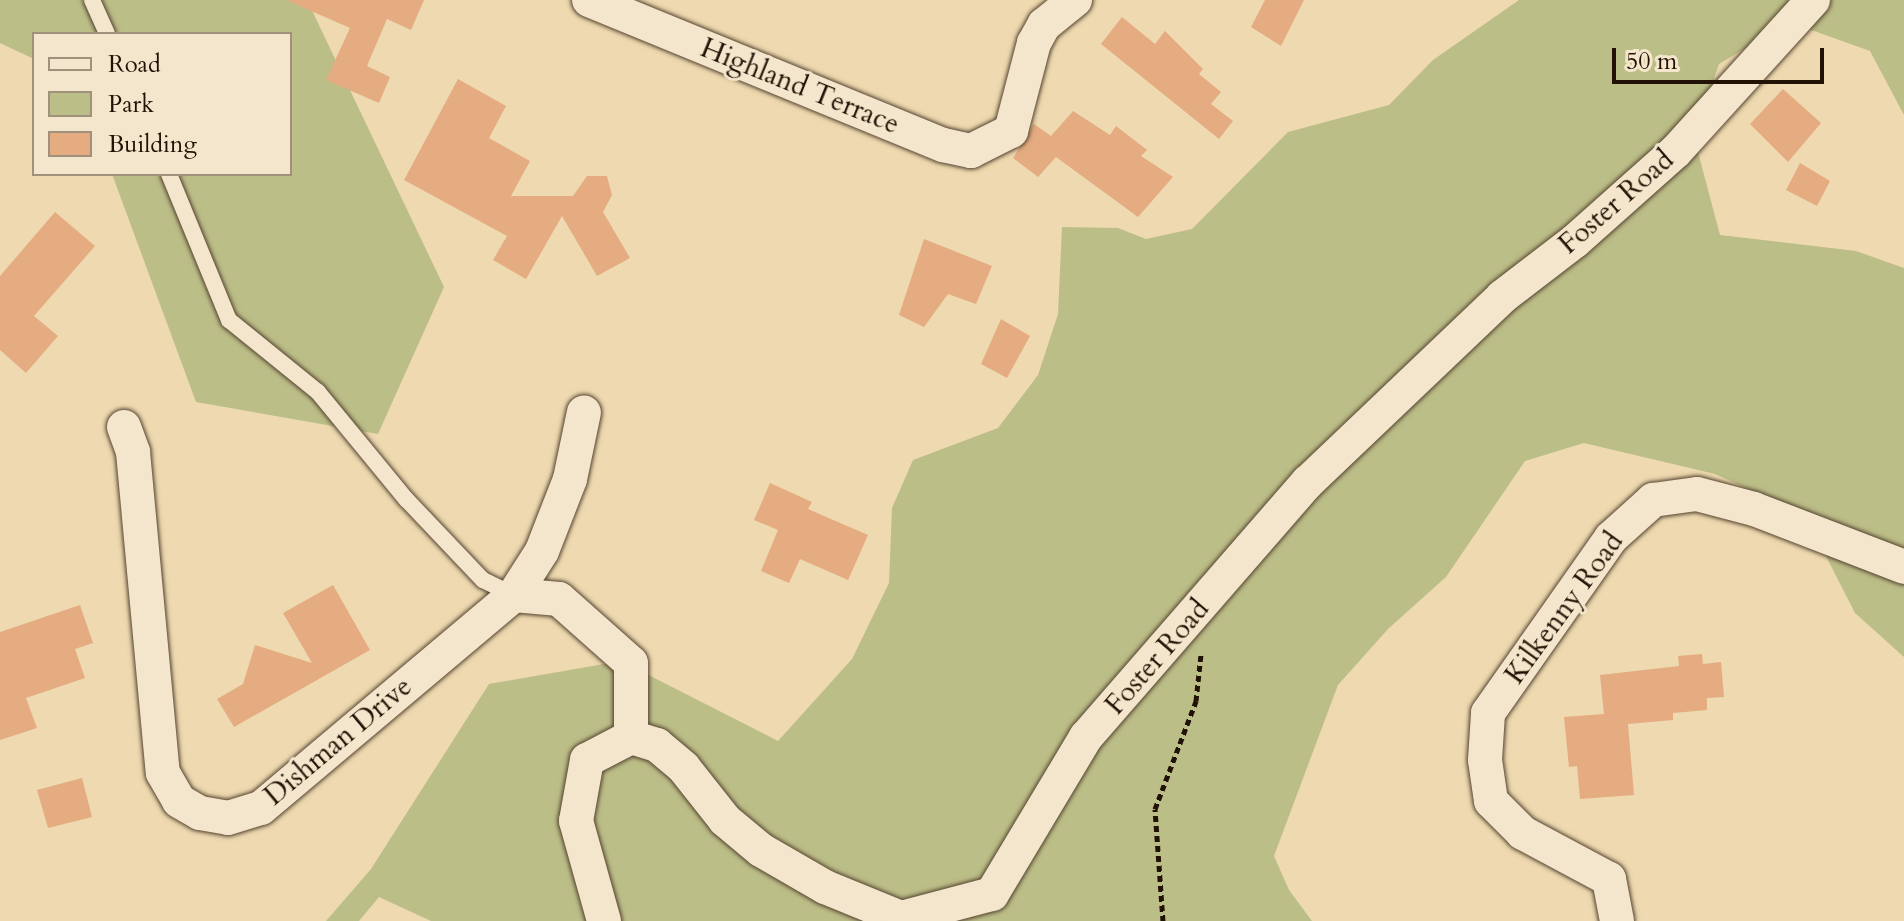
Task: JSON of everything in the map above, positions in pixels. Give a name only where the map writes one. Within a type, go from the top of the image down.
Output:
[{"type":"street","name":"Highland Terrace","points":[[589,0],[943,145],[971,151],[1011,131],[1034,43],[1044,25],[1075,0]]},
{"type":"street","name":"Foster Road","points":[[631,737],[657,745],[684,768],[725,820],[761,850],[825,887],[901,918],[992,894],[1086,737],[1308,482],[1502,297],[1676,151],[1813,0]]},
{"type":"street","name":"Dishman Drive","points":[[124,427],[133,452],[157,746],[163,773],[179,801],[200,813],[228,818],[261,808],[514,595],[542,551],[570,479],[584,412]]},
{"type":"street","name":"Kilkenny Road","points":[[1617,921],[1609,879],[1523,833],[1491,801],[1485,760],[1488,713],[1611,538],[1653,500],[1697,494],[1754,509],[1904,567]]},
{"type":"street","points":[[514,595],[559,599],[631,663],[631,737],[587,760],[576,821],[604,921]]},
{"type":"lane","points":[[92,0],[106,32]]},
{"type":"lane","points":[[170,176],[229,320],[318,392],[406,499],[483,580],[514,595]]},
{"type":"path","points":[[1163,921],[1155,809],[1196,701],[1206,601]]},
{"type":"green space","points":[[0,0],[307,0],[444,287],[378,434],[196,402],[113,176],[292,176],[292,32],[32,32],[32,58],[0,43]]},
{"type":"green space","points":[[1519,0],[1904,0],[1904,115],[1870,51],[1789,22],[1719,64],[1694,137],[1720,235],[1856,251],[1904,268],[1904,657],[1855,613],[1805,515],[1715,474],[1584,443],[1525,461],[1446,577],[1388,629],[1338,685],[1274,856],[1289,890],[1312,921],[431,921],[379,897],[359,921],[326,921],[371,869],[489,684],[621,661],[778,741],[852,659],[889,583],[892,508],[913,460],[998,428],[1038,375],[1058,314],[1062,227],[1118,228],[1146,239],[1192,229],[1288,132],[1389,105],[1433,60]]},
{"type":"building","points":[[286,0],[424,0],[411,30],[387,19],[367,66],[390,77],[379,103],[326,80],[350,28]]},
{"type":"building","points":[[1265,0],[1304,0],[1281,46],[1251,27]]},
{"type":"building","points":[[1122,17],[1155,44],[1165,31],[1203,69],[1199,74],[1221,92],[1211,104],[1233,121],[1219,139],[1101,44]]},
{"type":"building","points":[[458,79],[506,106],[489,138],[530,161],[511,196],[573,196],[587,176],[607,176],[612,195],[603,212],[630,258],[597,276],[562,216],[526,279],[493,260],[507,236],[404,180]]},
{"type":"building","points":[[1783,89],[1821,123],[1788,162],[1750,124]]},
{"type":"building","points":[[1073,111],[1110,135],[1116,126],[1147,150],[1141,156],[1173,177],[1138,217],[1056,157],[1038,177],[1013,158],[1034,124],[1051,136]]},
{"type":"building","points":[[1800,163],[1830,181],[1817,206],[1786,190]]},
{"type":"building","points":[[55,212],[95,246],[34,316],[58,336],[26,373],[0,350],[0,276]]},
{"type":"building","points":[[924,239],[992,266],[976,304],[948,294],[924,327],[899,315]]},
{"type":"building","points":[[1001,319],[1030,336],[1007,378],[981,364]]},
{"type":"building","points":[[770,483],[812,502],[808,509],[868,535],[848,580],[800,559],[789,583],[761,571],[778,530],[754,520]]},
{"type":"building","points":[[333,585],[370,650],[234,727],[217,699],[243,684],[255,645],[312,663],[283,613]]},
{"type":"building","points":[[80,605],[93,643],[75,649],[85,678],[26,698],[37,728],[0,740],[0,632]]},
{"type":"building","points":[[1702,654],[1703,664],[1721,662],[1724,697],[1707,698],[1707,710],[1673,713],[1673,720],[1628,724],[1634,795],[1580,799],[1577,766],[1569,767],[1564,717],[1604,714],[1600,675],[1679,666],[1678,656]]},
{"type":"building","points":[[82,778],[92,817],[48,828],[37,790]]}]
